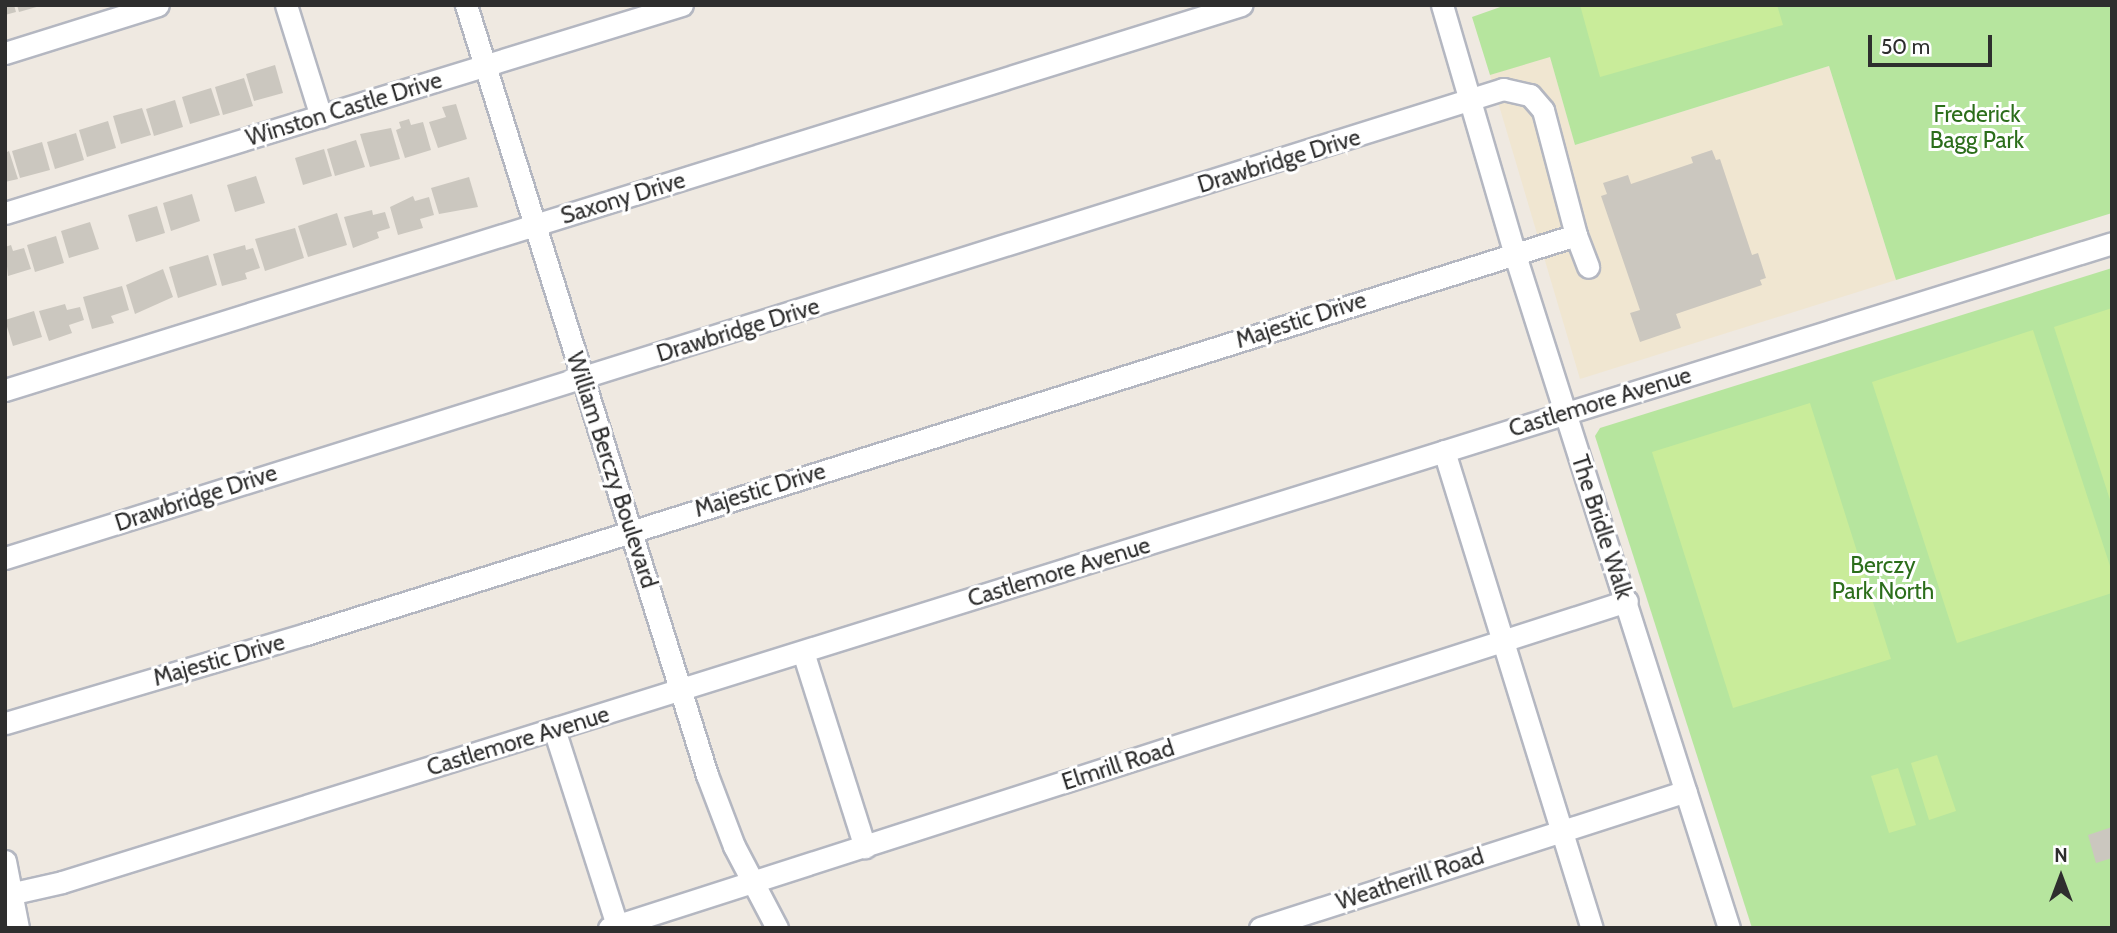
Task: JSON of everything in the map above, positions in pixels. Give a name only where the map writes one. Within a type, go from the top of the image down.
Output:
[{"type":"street","points":[[5,53],[158,5]]},
{"type":"street","points":[[286,5],[321,117]]},
{"type":"street","name":"William Berczy Boulevard","points":[[466,5],[716,800],[751,881],[777,928]]},
{"type":"street","name":"Winston Castle Drive","points":[[5,214],[321,117],[647,11],[682,5]]},
{"type":"street","name":"Saxony Drive","points":[[5,390],[1241,5]]},
{"type":"street","name":"The Bridle Walk","points":[[1442,5],[1514,252],[1729,928]]},
{"type":"street","name":"Drawbridge Drive","points":[[5,558],[1511,88],[1538,101],[1576,235],[1588,267]]},
{"type":"street","name":"Majestic Drive","points":[[5,723],[306,634],[1514,252],[1576,235]]},
{"type":"street","name":"Castlemore Avenue","points":[[9,895],[682,690],[2112,243]]},
{"type":"street","points":[[1444,451],[1592,928]]},
{"type":"street","name":"Elmrill Road","points":[[613,926],[1627,601]]},
{"type":"street","points":[[803,652],[864,847]]},
{"type":"street","points":[[554,729],[613,926]]},
{"type":"street","name":"Weatherill Road","points":[[1259,928],[1686,791]]},
{"type":"street","points":[[5,861],[9,895],[18,928]]},
{"type":"shaded area","points":[[1550,56],[1575,145],[1829,66],[1896,280],[1580,379],[1490,75]]},
{"type":"green space","name":"Frederick Bagg Park","points":[[1506,5],[2112,5],[2112,213],[1896,280],[1829,66],[1575,145],[1550,57],[1490,75],[1472,17]]},
{"type":"green space","points":[[1580,5],[1777,5],[1783,25],[1600,77]]},
{"type":"green space","name":"Berczy Park North","points":[[2112,268],[2112,928],[1752,928],[1595,436],[1600,428]]},
{"type":"green space","points":[[2112,308],[2112,506],[2054,327]]},
{"type":"green space","points":[[2033,330],[2112,572],[2112,593],[1957,643],[1872,382]]},
{"type":"green space","points":[[1810,403],[1891,659],[1733,708],[1652,452]]},
{"type":"green space","points":[[1937,755],[1956,811],[1929,820],[1911,763]]},
{"type":"green space","points":[[1898,768],[1916,825],[1889,833],[1871,776]]},
{"type":"building","points":[[5,5],[14,5],[16,12],[5,15]]},
{"type":"building","points":[[17,5],[40,5],[40,6],[19,12]]},
{"type":"building","points":[[275,65],[283,93],[254,101],[246,74]]},
{"type":"building","points":[[244,78],[253,106],[223,115],[215,87]]},
{"type":"building","points":[[211,88],[220,115],[190,124],[182,97]]},
{"type":"building","points":[[175,100],[183,127],[154,136],[146,109]]},
{"type":"building","points":[[456,104],[467,139],[438,148],[429,122],[446,117],[442,107]]},
{"type":"building","points":[[142,108],[151,135],[121,144],[113,116]]},
{"type":"building","points":[[409,119],[411,125],[423,122],[431,150],[405,158],[396,130],[401,128],[399,122]]},
{"type":"building","points":[[108,121],[116,148],[87,157],[79,130]]},
{"type":"building","points":[[391,128],[400,159],[370,167],[360,134]]},
{"type":"building","points":[[76,133],[84,160],[55,169],[47,142]]},
{"type":"building","points":[[356,140],[365,167],[335,176],[327,149]]},
{"type":"building","points":[[42,142],[50,170],[20,178],[12,151]]},
{"type":"building","points":[[324,149],[332,176],[303,185],[295,158]]},
{"type":"building","points":[[1712,150],[1716,160],[1720,159],[1752,255],[1758,253],[1766,278],[1760,280],[1762,285],[1676,314],[1681,328],[1640,342],[1630,313],[1640,310],[1601,196],[1607,194],[1603,183],[1628,175],[1631,184],[1693,163],[1691,157]]},
{"type":"building","points":[[9,151],[18,179],[5,182],[5,153]]},
{"type":"building","points":[[256,176],[265,203],[235,212],[227,185]]},
{"type":"building","points":[[469,177],[478,207],[439,214],[431,188]]},
{"type":"building","points":[[192,194],[200,221],[171,231],[163,203]]},
{"type":"building","points":[[413,196],[415,201],[429,197],[434,215],[420,219],[423,228],[398,235],[390,207]]},
{"type":"building","points":[[157,206],[165,233],[136,242],[128,215]]},
{"type":"building","points":[[372,210],[373,215],[385,212],[390,228],[377,232],[379,238],[353,248],[344,217]]},
{"type":"building","points":[[337,213],[347,245],[308,257],[298,226]]},
{"type":"building","points":[[90,222],[99,249],[69,258],[61,231]]},
{"type":"building","points":[[295,228],[304,258],[265,271],[255,239]]},
{"type":"building","points":[[56,236],[64,263],[35,272],[27,245]]},
{"type":"building","points":[[11,245],[13,251],[24,248],[31,269],[8,276],[5,247]]},
{"type":"building","points":[[245,245],[246,250],[253,248],[260,268],[245,273],[247,279],[222,286],[213,254]]},
{"type":"building","points":[[208,255],[217,285],[178,298],[169,267]]},
{"type":"building","points":[[163,269],[173,297],[135,314],[126,285]]},
{"type":"building","points":[[122,286],[129,310],[111,316],[114,323],[92,329],[83,297]]},
{"type":"building","points":[[65,304],[67,310],[80,307],[84,320],[69,325],[72,333],[49,341],[39,311]]},
{"type":"building","points":[[34,311],[42,337],[13,346],[5,320]]},
{"type":"building","points":[[2112,827],[2112,858],[2096,863],[2088,835]]}]
